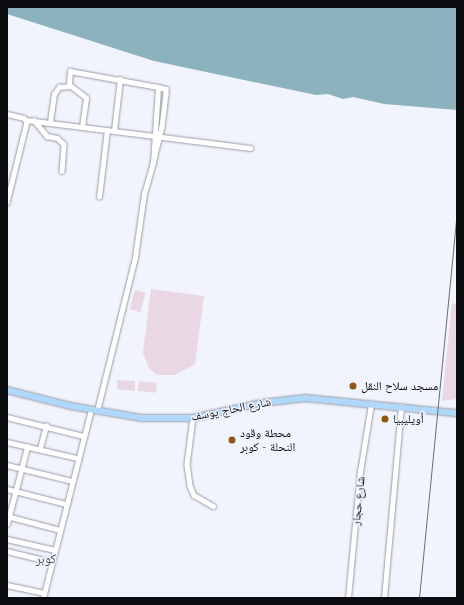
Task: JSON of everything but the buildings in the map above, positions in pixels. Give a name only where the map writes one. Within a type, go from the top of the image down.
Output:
[{"type":"main road","name":"شارع الحاج يوسف","points":[[7,390],[94,410],[137,417],[193,418],[284,399],[333,398],[371,404],[457,413]]},
{"type":"street","points":[[7,585],[44,596],[77,458],[83,436],[94,410],[135,257],[144,194],[160,137],[166,90],[158,87],[72,70],[70,72],[70,86]]},
{"type":"street","points":[[114,131],[120,79]]},
{"type":"street","points":[[50,122],[54,94],[59,88],[70,86],[86,98],[82,127]]},
{"type":"street","points":[[153,163],[158,87]]},
{"type":"street","points":[[7,114],[26,120],[250,148]]},
{"type":"street","points":[[7,203],[26,120]]},
{"type":"street","points":[[34,120],[47,136],[58,138],[64,144],[62,171]]},
{"type":"street","points":[[99,197],[107,130]]},
{"type":"street","name":"شارع حجار","points":[[348,598],[360,472],[371,404]]},
{"type":"street","points":[[384,598],[401,407]]},
{"type":"street","points":[[7,417],[83,436]]},
{"type":"street","points":[[193,418],[187,464],[190,486],[194,495],[213,506]]},
{"type":"street","points":[[40,448],[46,426]]},
{"type":"street","points":[[7,442],[27,447],[40,448],[77,458]]},
{"type":"street","points":[[7,524],[27,447]]},
{"type":"street","points":[[7,465],[72,481]]},
{"type":"street","points":[[7,489],[66,504]]},
{"type":"street","points":[[8,516],[60,530]]},
{"type":"street","points":[[7,539],[55,550]]},
{"type":"street","points":[[7,551],[52,562]]},
{"type":"shaded area","points":[[151,289],[204,296],[195,364],[175,375],[157,375],[149,368],[143,353]]},
{"type":"shaded area","points":[[135,290],[146,293],[140,312],[130,309]]},
{"type":"shaded area","points":[[452,303],[457,304],[457,399],[442,401]]},
{"type":"shaded area","points":[[117,380],[135,381],[135,391],[117,389]]},
{"type":"shaded area","points":[[139,381],[157,383],[156,393],[138,391]]},
{"type":"water","points":[[7,7],[457,7],[457,110],[384,104],[353,97],[343,99],[328,94],[316,95],[154,61],[7,14]]},
{"type":"railway","points":[[419,598],[457,212]]},
{"type":"place","name":"مسجد سلاح النقل","points":[[353,386]]},
{"type":"place","name":"أويليبيا","points":[[385,419]]},
{"type":"place","name":"محطة وقود النحلة - كوبر","points":[[232,440]]},
{"type":"district","name":"كوبر","points":[[46,558]]}]
